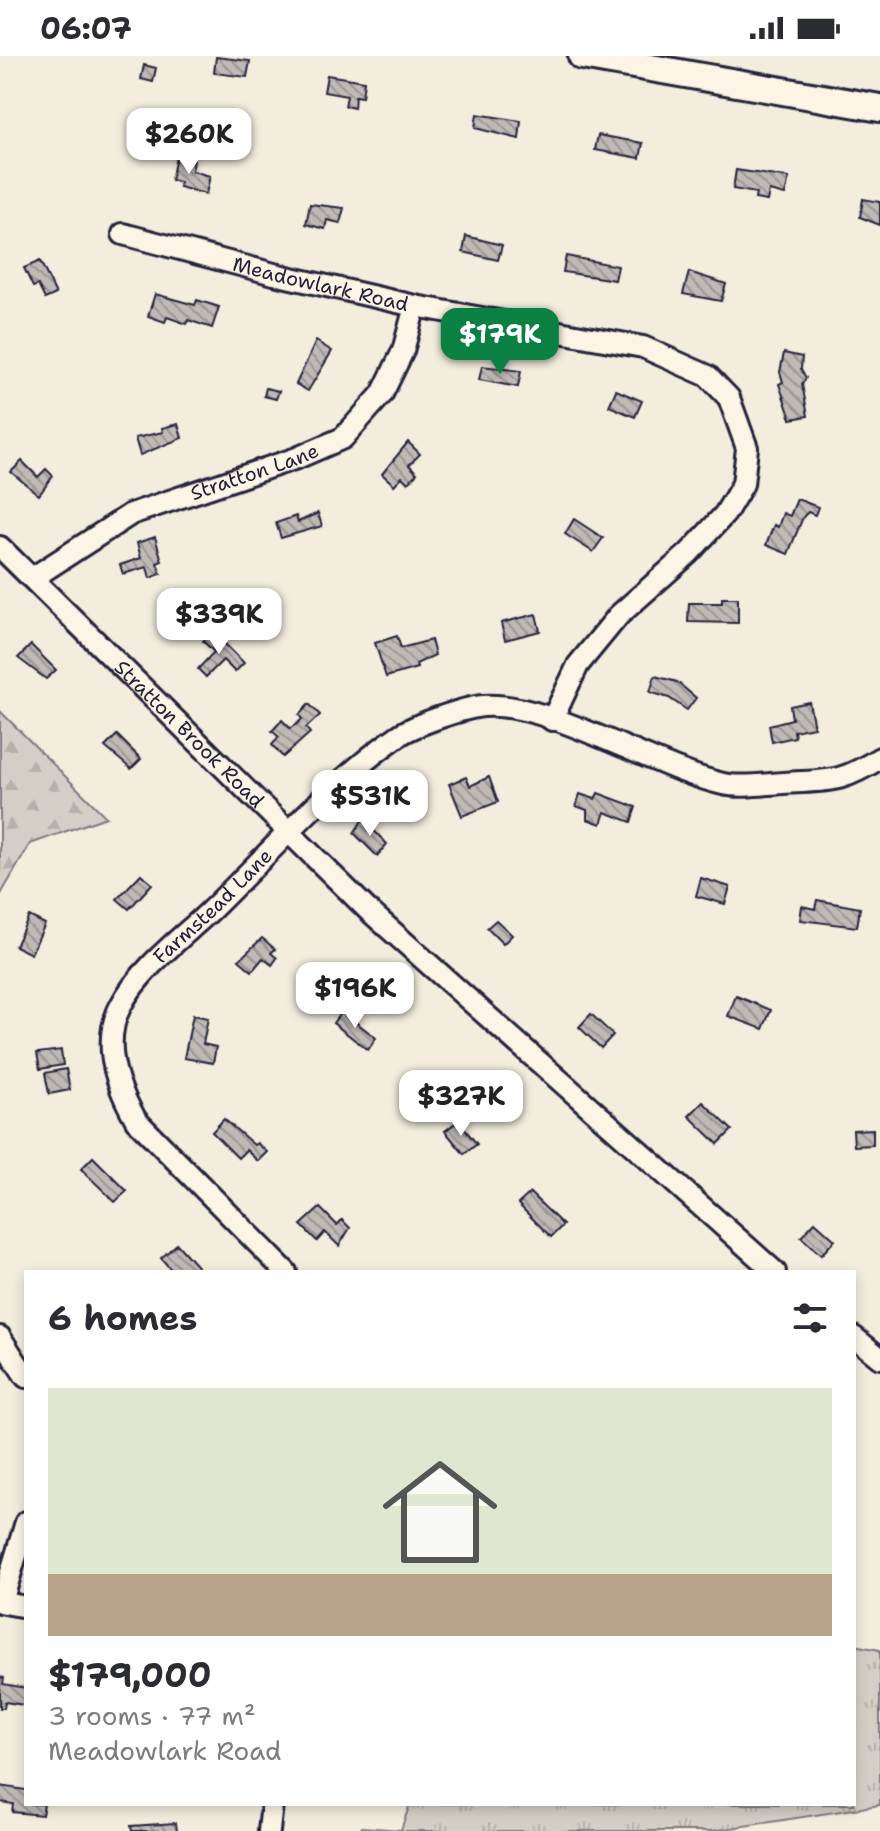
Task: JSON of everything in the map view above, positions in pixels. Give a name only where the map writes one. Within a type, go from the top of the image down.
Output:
[{"type":"main road","points":[[582,56],[880,108]]},
{"type":"street","name":"Meadowlark Road","points":[[123,234],[274,274],[415,306],[643,347],[708,376],[729,398],[747,448],[743,484],[725,514],[689,553],[619,615],[578,665],[552,720]]},
{"type":"street","name":"Stratton Lane","points":[[34,577],[131,514],[297,458],[343,438],[382,394],[403,351],[415,306]]},
{"type":"street","name":"Stratton Brook Road","points":[[0,547],[34,577],[367,909],[773,1270]]},
{"type":"street","name":"Farmstead Lane","points":[[284,1270],[136,1120],[122,1095],[113,1066],[113,1038],[121,1005],[144,977],[287,831],[400,735],[483,706],[516,709],[552,720],[687,775],[727,785],[846,779],[880,758]]},
{"type":"street","points":[[0,1337],[24,1374]]},
{"type":"street","points":[[856,1339],[880,1358]]},
{"type":"street","points":[[24,1528],[1,1602],[24,1607]]},
{"type":"street","points":[[269,1831],[272,1806]]},
{"type":"green space","points":[[0,711],[106,817],[30,844],[0,896]]},
{"type":"green space","points":[[856,1645],[880,1650],[880,1805],[712,1831],[361,1831],[362,1827],[401,1830],[409,1806],[856,1806]]},
{"type":"building","points":[[216,57],[250,61],[247,77],[214,73]]},
{"type":"building","points":[[144,65],[156,68],[153,82],[141,79]]},
{"type":"building","points":[[327,75],[364,81],[362,97],[355,96],[354,108],[345,106],[347,96],[324,92]]},
{"type":"building","points":[[477,114],[521,121],[519,139],[475,128]]},
{"type":"building","points":[[598,135],[643,143],[640,158],[595,150]]},
{"type":"building","points":[[176,157],[194,161],[192,171],[210,176],[206,194],[179,187],[180,182],[171,180]]},
{"type":"building","points":[[736,170],[789,178],[785,195],[769,191],[767,201],[755,199],[756,193],[733,189]]},
{"type":"building","points":[[863,199],[880,202],[880,225],[860,217]]},
{"type":"building","points":[[310,204],[344,208],[340,223],[327,220],[325,229],[306,224]]},
{"type":"building","points":[[466,236],[502,245],[498,260],[463,252]]},
{"type":"building","points":[[566,256],[618,266],[615,280],[563,272]]},
{"type":"building","points":[[40,261],[56,294],[45,299],[38,285],[33,287],[24,268]]},
{"type":"building","points":[[689,272],[726,284],[721,301],[683,294]]},
{"type":"building","points":[[155,294],[195,305],[197,300],[219,307],[212,328],[188,320],[187,324],[167,317],[165,322],[148,316]]},
{"type":"building","points":[[316,341],[332,351],[308,391],[296,384]]},
{"type":"building","points":[[784,353],[802,357],[801,369],[806,378],[802,384],[808,416],[791,419],[779,384],[783,382],[780,372]]},
{"type":"building","points":[[482,366],[521,371],[518,387],[479,380]]},
{"type":"building","points":[[266,388],[279,391],[276,399],[264,396]]},
{"type":"building","points":[[616,390],[642,401],[635,417],[609,406]]},
{"type":"building","points":[[178,424],[182,438],[140,455],[135,438],[163,432],[162,428]]},
{"type":"building","points":[[408,442],[420,454],[409,465],[417,473],[408,483],[402,477],[394,485],[382,474]]},
{"type":"building","points":[[22,461],[38,477],[46,469],[53,476],[39,495],[11,472]]},
{"type":"building","points":[[797,499],[818,507],[815,515],[808,512],[803,517],[788,554],[766,545],[774,525],[778,527],[783,513],[790,516]]},
{"type":"building","points":[[318,513],[322,526],[281,538],[276,523],[296,516],[298,522]]},
{"type":"building","points":[[574,519],[603,538],[593,552],[565,534]]},
{"type":"building","points":[[155,537],[162,561],[157,563],[161,574],[150,578],[147,567],[123,574],[120,565],[141,558],[137,543]]},
{"type":"building","points":[[722,598],[738,598],[738,623],[688,622],[689,603],[722,603]]},
{"type":"building","points":[[536,614],[540,631],[505,640],[501,623]]},
{"type":"building","points":[[213,632],[244,663],[235,672],[223,660],[206,677],[198,669],[214,652],[203,641]]},
{"type":"building","points":[[397,636],[401,648],[431,640],[435,655],[416,664],[417,668],[386,677],[375,643]]},
{"type":"building","points":[[31,645],[56,670],[46,679],[18,658]]},
{"type":"building","points":[[655,676],[677,682],[696,698],[687,710],[669,698],[650,692]]},
{"type":"building","points":[[809,702],[814,727],[794,731],[795,737],[772,742],[769,725],[792,719],[790,706]]},
{"type":"building","points":[[309,704],[320,715],[306,728],[310,733],[283,757],[272,745],[279,737],[272,731],[282,720],[290,728],[297,724],[302,719],[299,715]]},
{"type":"building","points":[[117,735],[141,759],[131,769],[105,747]]},
{"type":"building","points":[[466,777],[470,786],[489,777],[498,802],[462,816],[449,784]]},
{"type":"building","points":[[598,793],[636,807],[631,822],[605,812],[601,824],[587,819],[587,810],[576,806],[580,794],[595,799]]},
{"type":"building","points":[[363,819],[387,844],[377,856],[354,833]]},
{"type":"building","points":[[141,874],[152,884],[129,909],[117,899]]},
{"type":"building","points":[[701,878],[730,887],[725,904],[696,896]]},
{"type":"building","points":[[817,900],[860,908],[857,927],[800,920],[802,906],[815,909]]},
{"type":"building","points":[[29,916],[45,924],[31,954],[15,946]]},
{"type":"building","points":[[496,920],[512,935],[503,944],[487,928]]},
{"type":"building","points":[[262,938],[275,949],[271,953],[277,958],[272,965],[263,958],[252,971],[239,960]]},
{"type":"building","points":[[736,996],[771,1010],[763,1029],[728,1016]]},
{"type":"building","points":[[342,1011],[376,1038],[368,1050],[333,1023]]},
{"type":"building","points":[[591,1014],[613,1035],[601,1048],[579,1027]]},
{"type":"building","points":[[193,1015],[208,1018],[203,1044],[216,1047],[213,1063],[184,1058]]},
{"type":"building","points":[[61,1050],[63,1065],[40,1069],[37,1053]]},
{"type":"building","points":[[66,1069],[70,1090],[49,1094],[45,1073]]},
{"type":"building","points":[[703,1102],[732,1130],[718,1144],[689,1116]]},
{"type":"building","points":[[224,1119],[267,1152],[258,1161],[246,1150],[238,1158],[212,1132]]},
{"type":"building","points":[[458,1121],[477,1144],[464,1154],[445,1131]]},
{"type":"building","points":[[873,1129],[873,1145],[854,1146],[853,1130]]},
{"type":"building","points":[[93,1157],[127,1191],[115,1202],[81,1169]]},
{"type":"building","points":[[530,1193],[563,1225],[551,1237],[518,1204]]},
{"type":"building","points":[[320,1208],[337,1225],[342,1220],[350,1228],[339,1246],[325,1232],[317,1241],[301,1225]]},
{"type":"building","points":[[815,1222],[835,1240],[821,1255],[801,1237]]},
{"type":"building","points":[[177,1244],[200,1270],[171,1270],[161,1258]]},
{"type":"building","points":[[0,1677],[4,1678],[3,1684],[24,1688],[24,1705],[5,1702],[4,1708],[0,1708]]},
{"type":"building","points":[[0,1786],[24,1790],[24,1806],[44,1806],[42,1815],[12,1812],[13,1804],[0,1802]]},
{"type":"building","points":[[176,1823],[177,1831],[132,1831],[131,1826]]}]
